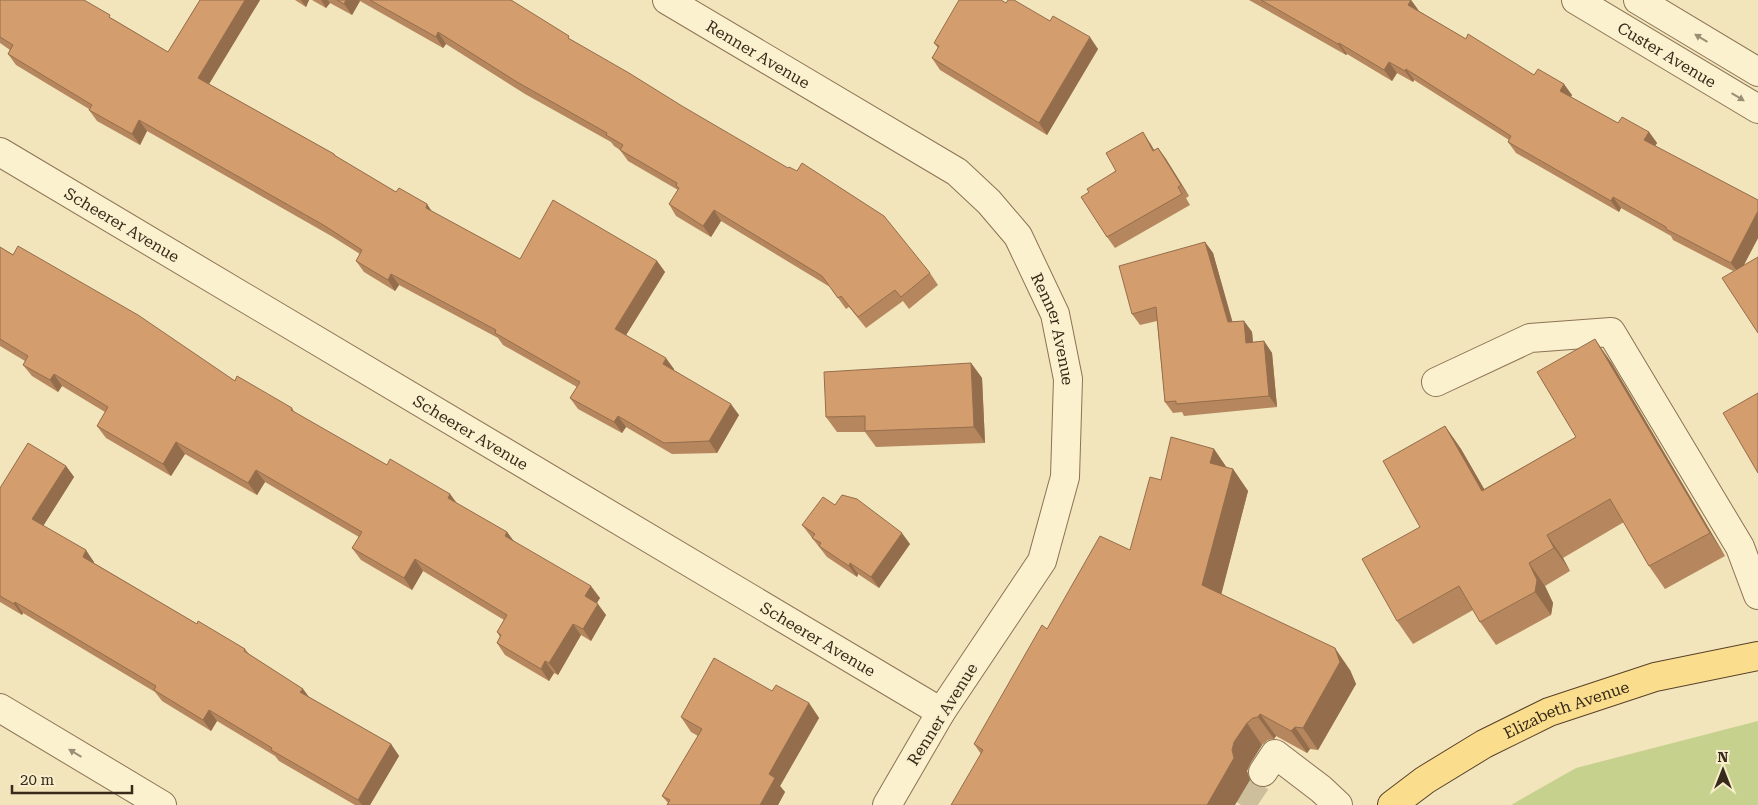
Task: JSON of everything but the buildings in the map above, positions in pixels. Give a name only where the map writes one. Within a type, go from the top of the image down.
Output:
[{"type":"main road","name":"Elizabeth Avenue","points":[[1392,805],[1425,780],[1484,744],[1549,712],[1655,677],[1758,656]]},
{"type":"street","name":"Renner Avenue","points":[[667,0],[957,172],[989,202],[1018,236],[1055,314],[1068,379],[1064,477],[1042,561],[941,712],[887,805]]},
{"type":"street","name":"Custer Avenue","points":[[1576,0],[1758,109]]},
{"type":"street","name":"Custer Avenue","points":[[1638,0],[1758,72]]},
{"type":"street","name":"Scheerer Avenue","points":[[0,152],[941,712]]},
{"type":"street","points":[[1436,382],[1530,338],[1611,332],[1740,547],[1758,595]]},
{"type":"street","points":[[0,708],[162,805]]},
{"type":"street","points":[[1263,772],[1275,754],[1338,805]]},
{"type":"green space","points":[[1758,721],[1758,805],[1511,805],[1576,768]]},
{"type":"tunnel","points":[[1241,805],[1263,772]]}]
